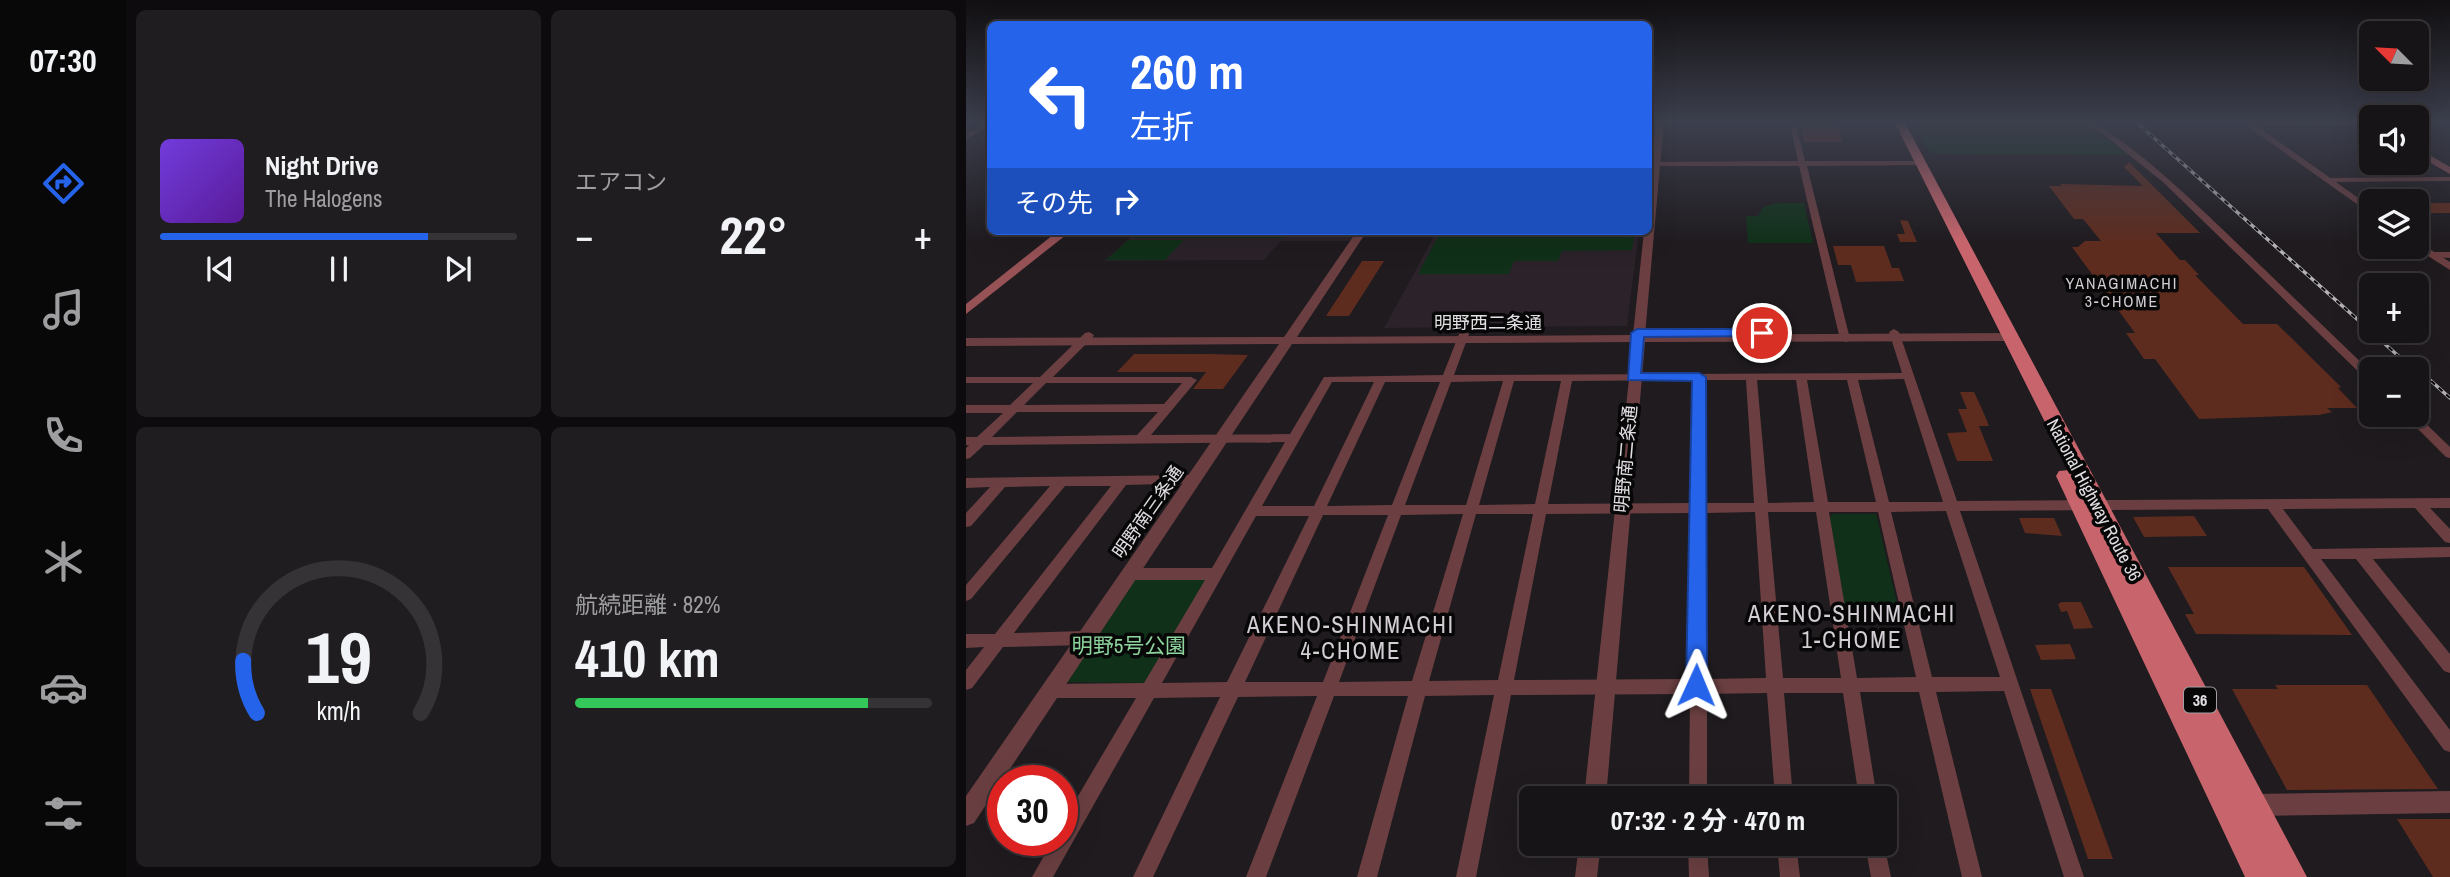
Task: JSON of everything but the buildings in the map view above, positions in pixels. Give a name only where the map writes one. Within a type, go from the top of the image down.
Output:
[{"type":"highway","name":"National Highway Route 36","points":[[1914,163],[2089,507],[2255,805],[2291,877]]},
{"type":"highway","name":"National Highway Route 36","points":[[2089,507],[2225,806],[2261,877]]},
{"type":"main road","points":[[2435,162],[2450,171]]},
{"type":"main road","points":[[966,297],[1047,235]]},
{"type":"main road","points":[[966,310],[1060,235]]},
{"type":"street","points":[[2142,162],[2166,180],[2359,366]]},
{"type":"street","points":[[2302,162],[2359,202]]},
{"type":"street","points":[[1802,163],[1844,335]]},
{"type":"street","points":[[1652,164],[1914,163]]},
{"type":"street","points":[[2328,180],[2450,179]]},
{"type":"street","name":"明野南三条通","points":[[967,812],[1359,235]]},
{"type":"street","name":"明野南二条通","points":[[1596,786],[1646,235]]},
{"type":"street","points":[[2429,252],[2450,267]]},
{"type":"street","points":[[2433,255],[2450,255]]},
{"type":"street","name":"明野西二条通","points":[[966,335],[1290,338],[2001,334]]},
{"type":"street","points":[[1894,335],[2074,877]]},
{"type":"street","points":[[1256,877],[1462,337]]},
{"type":"street","points":[[966,455],[1086,338]]},
{"type":"street","name":"明野西二条通","points":[[966,342],[1086,338]]},
{"type":"street","points":[[1801,376],[1866,786]]},
{"type":"street","points":[[1852,376],[1972,877]]},
{"type":"street","points":[[1042,877],[1328,379],[1908,376]]},
{"type":"street","points":[[1367,877],[1418,689],[1473,510],[1510,377]]},
{"type":"street","points":[[1698,786],[1699,377]]},
{"type":"street","points":[[1751,377],[1759,508],[1783,786]]},
{"type":"street","points":[[1466,877],[1502,688],[1567,378]]},
{"type":"street","points":[[1143,877],[1321,511],[1381,379]]},
{"type":"street","points":[[966,380],[1191,380],[1142,439]]},
{"type":"street","points":[[966,409],[1168,408]]},
{"type":"street","points":[[2422,427],[2450,454]]},
{"type":"street","points":[[966,441],[1292,438]]},
{"type":"street","points":[[966,482],[1193,480]]},
{"type":"street","points":[[966,522],[1003,481]]},
{"type":"street","points":[[966,595],[1062,481]]},
{"type":"street","points":[[966,683],[1122,481]]},
{"type":"street","points":[[2418,503],[2450,538]]},
{"type":"street","points":[[1253,511],[2450,503]]},
{"type":"street","points":[[2272,504],[2447,735]]},
{"type":"street","points":[[2309,554],[2450,552]]},
{"type":"street","points":[[2360,553],[2450,666]]},
{"type":"street","points":[[1129,574],[1216,575]]},
{"type":"street","points":[[966,641],[1084,638]]},
{"type":"street","points":[[1049,691],[1925,682],[2009,684]]},
{"type":"street","points":[[2225,806],[2450,802]]},
{"type":"street","points":[[1586,877],[1589,856]]},
{"type":"street","points":[[1698,856],[1699,877]]},
{"type":"street","points":[[1788,856],[1790,877]]},
{"type":"street","points":[[1877,856],[1881,877]]},
{"type":"shaded area","points":[[1133,235],[1354,235],[1350,241],[1281,241],[1264,260],[1104,261]]},
{"type":"shaded area","points":[[1435,235],[1638,235],[1627,326],[1384,328]]},
{"type":"green space","points":[[1778,203],[1804,203],[1813,243],[1748,243],[1746,216],[1758,216],[1763,207]]},
{"type":"green space","points":[[1136,235],[1286,235],[1284,238],[1133,238]]},
{"type":"green space","points":[[1439,235],[1634,235],[1632,250],[1562,251],[1558,261],[1514,261],[1509,274],[1418,274]]},
{"type":"green space","points":[[1128,240],[1184,240],[1165,260],[1106,260]]},
{"type":"green space","points":[[1833,514],[1876,514],[1901,620],[1849,621],[1844,618],[1830,517]]},
{"type":"green space","name":"明野5号公園","points":[[1210,576],[1149,683],[1062,682],[1131,577]]},
{"type":"railway","points":[[2181,162],[2400,357]]},
{"type":"railway","points":[[2429,379],[2450,398]]},
{"type":"district","name":"YANAGIMACHI 3-CHOME","points":[[2122,292]]},
{"type":"district","name":"AKENO-SHINMACHI 1-CHOME","points":[[1852,627]]},
{"type":"district","name":"AKENO-SHINMACHI 4-CHOME","points":[[1351,638]]},
{"type":"route","points":[[1696,685],[1699,377],[1633,377],[1637,333],[1762,333]]}]
